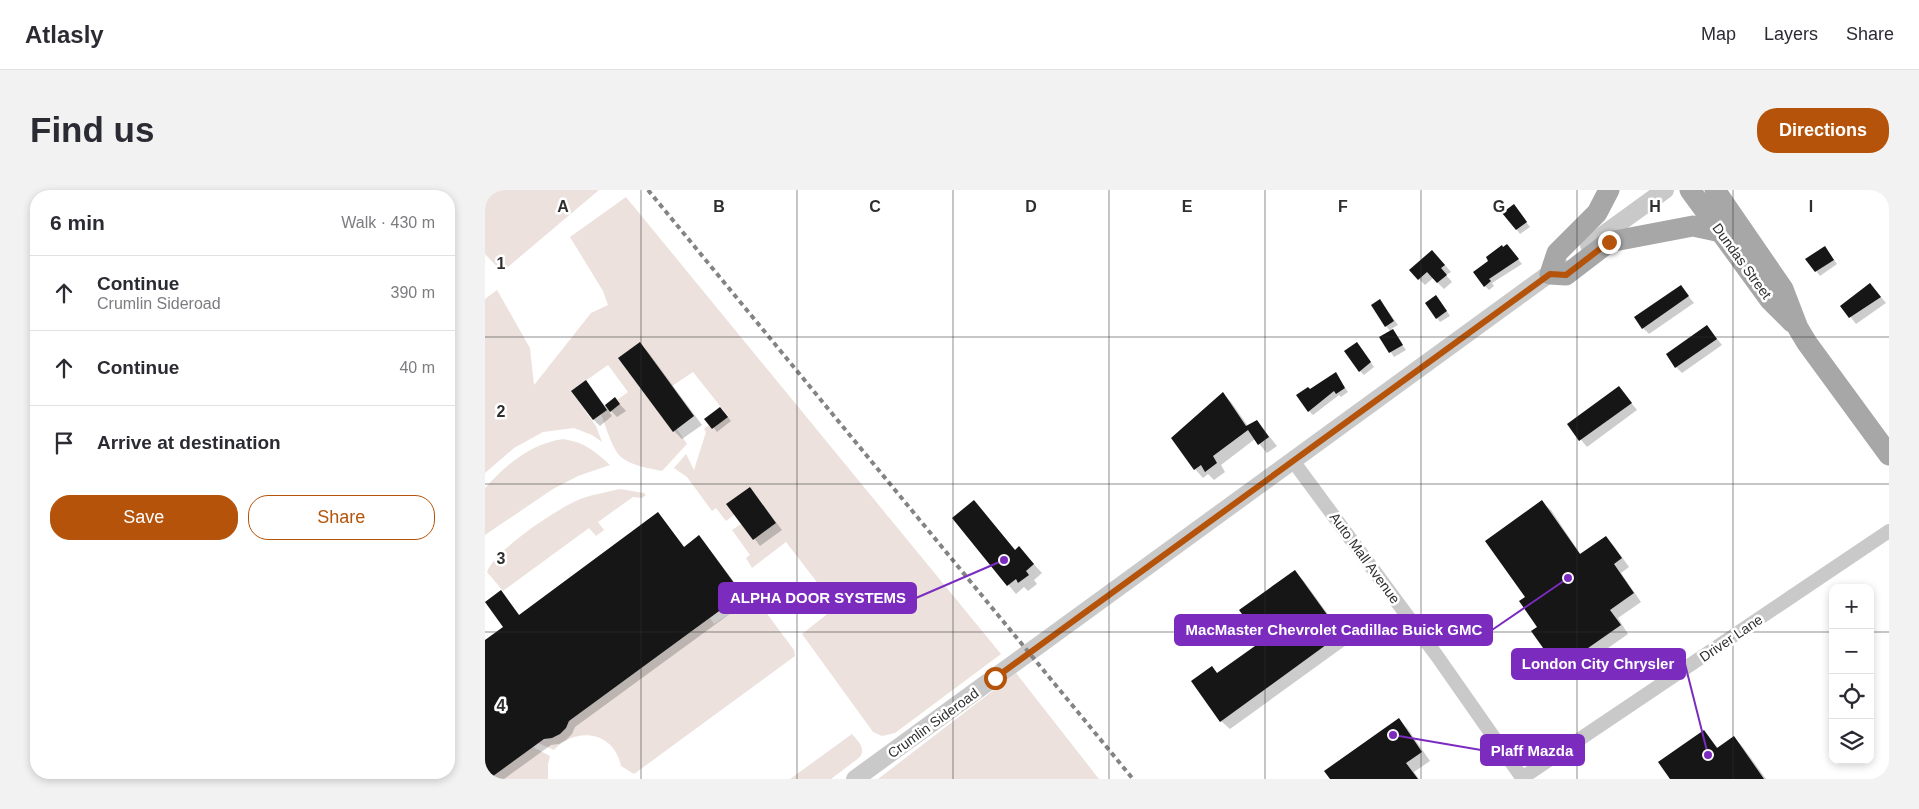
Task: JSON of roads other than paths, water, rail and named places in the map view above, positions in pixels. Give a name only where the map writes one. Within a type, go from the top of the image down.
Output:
[{"type":"main road","points":[[1609,190],[1597,213],[1557,253],[1550,274],[1566,275],[1609,242],[1693,226],[1721,232]]},
{"type":"main road","name":"Dundas Street","points":[[1690,190],[1770,300],[1798,328]]},
{"type":"main road","name":"Dundas Street","points":[[1715,190],[1783,289],[1798,328],[1807,343],[1889,455]]},
{"type":"street","name":"Crumlin Sideroad","points":[[855,779],[1665,190]]},
{"type":"street","name":"Auto Mall Avenue","points":[[1293,461],[1437,656],[1523,778]]},
{"type":"street","name":"Driver Lane","points":[[1523,778],[1889,531]]},
{"type":"railway","points":[[648,190],[1133,779]]},
{"type":"place","name":"ALPHA DOOR SYSTEMS","points":[[1004,560]]},
{"type":"place","name":"MacMaster Chevrolet Cadillac Buick GMC","points":[[1568,578]]},
{"type":"place","name":"Plaff Mazda","points":[[1393,735]]},
{"type":"place","name":"London City Chrysler","points":[[1708,755]]}]
